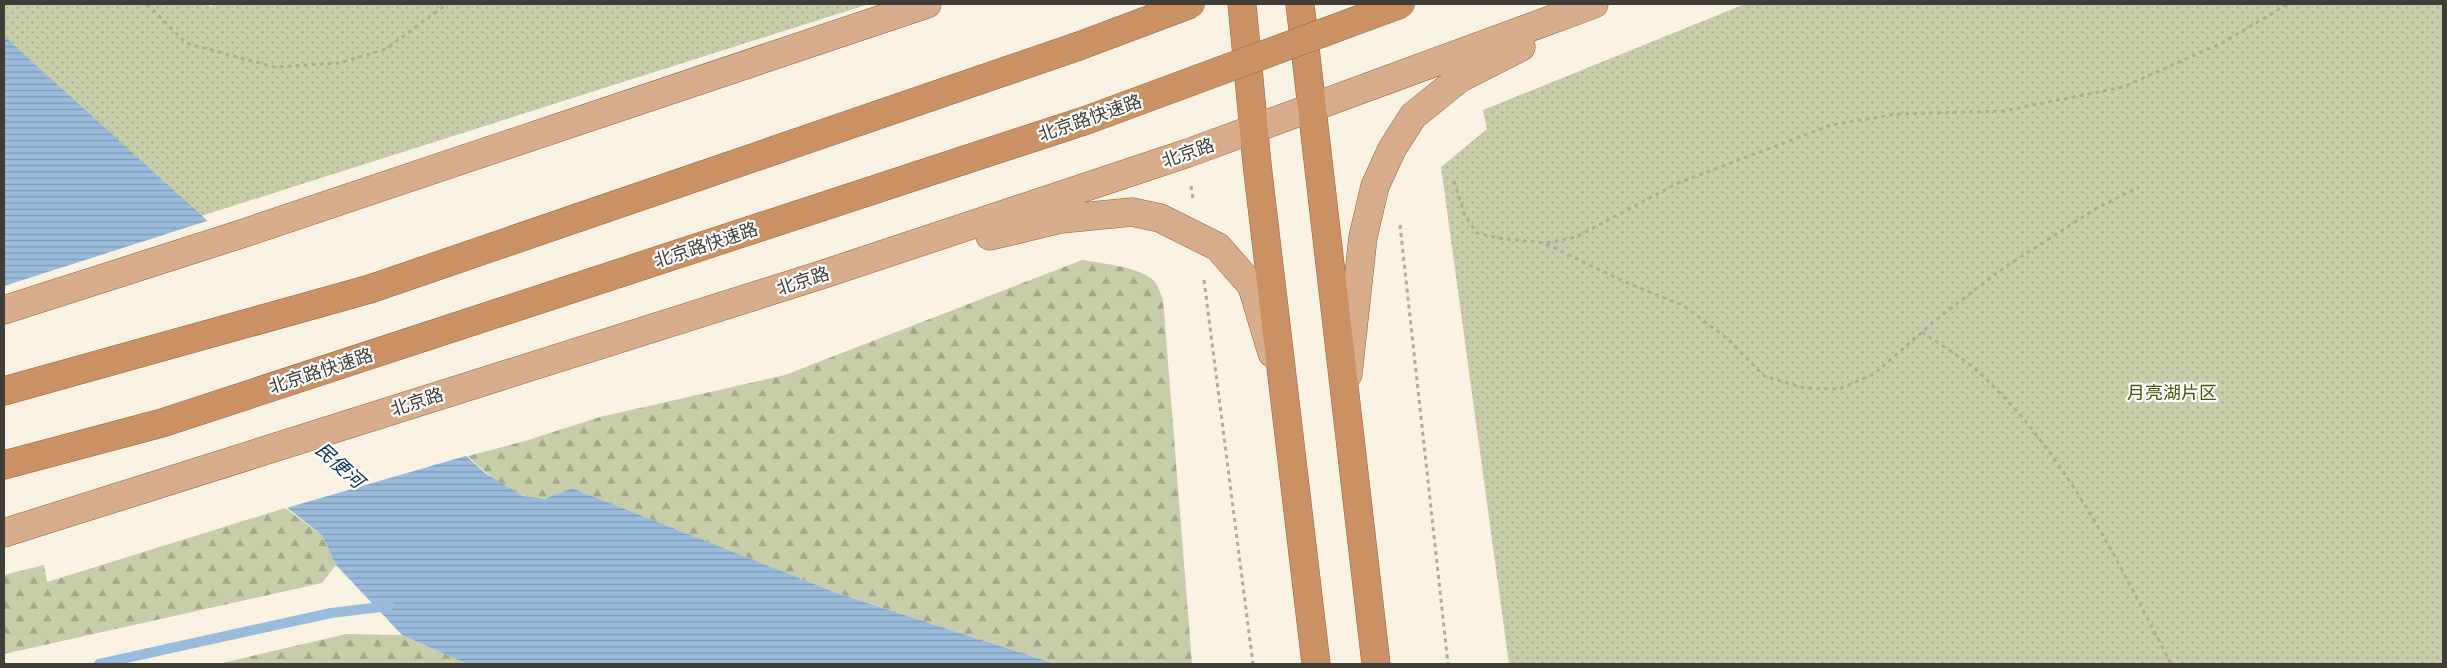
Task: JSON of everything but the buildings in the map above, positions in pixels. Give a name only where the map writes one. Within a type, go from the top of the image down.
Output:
[{"type":"highway","points":[[4,391],[370,289],[1070,49],[1191,4]]},
{"type":"highway","points":[[1242,4],[1254,130],[1316,664]]},
{"type":"highway","points":[[1300,4],[1376,664]]},
{"type":"highway","name":"北京路快速路","points":[[4,465],[162,422],[1077,123],[1401,4]]},
{"type":"main road","points":[[4,310],[238,235],[927,4]]},
{"type":"main road","name":"北京路","points":[[4,533],[821,275],[1254,130],[1594,4]]},
{"type":"main road","points":[[1346,398],[1363,237],[1375,186],[1392,150],[1413,116],[1460,78],[1605,4]]},
{"type":"main road","points":[[821,275],[1061,219],[1132,212],[1160,218],[1218,247],[1252,286],[1284,394]]},
{"type":"path","points":[[147,4],[186,43],[274,67],[339,63],[386,48],[447,4]]},
{"type":"path","points":[[1454,181],[1465,216],[1477,233],[1502,239],[1546,243],[1576,237],[1678,183],[1831,125],[1897,114],[2004,111],[2123,87],[2224,42],[2288,4]]},
{"type":"path","points":[[1191,186],[1253,664]]},
{"type":"path","points":[[1546,243],[1625,282],[1684,306],[1729,340],[1764,376],[1804,388],[1838,389],[1874,374],[1922,332],[2005,267],[2097,208],[2139,187]]},
{"type":"path","points":[[1399,219],[1448,664]]},
{"type":"path","points":[[1922,332],[1974,369],[2022,418],[2062,468],[2122,571],[2171,664]]},
{"type":"green space","points":[[4,4],[208,4],[210,6],[216,4],[869,4],[201,216],[4,36]]},
{"type":"green space","name":"月亮湖片区","points":[[1745,4],[2443,4],[2443,664],[1509,664],[1441,167],[1487,129],[1483,110]]},
{"type":"green space","points":[[1082,260],[1120,266],[1140,272],[1154,281],[1163,299],[1192,664],[1056,664],[837,593],[572,488],[546,498],[526,497],[504,486],[468,456],[525,441],[600,417],[785,375]]},
{"type":"green space","points":[[285,508],[322,535],[336,565],[322,583],[4,654],[4,575],[44,565],[47,582]]},
{"type":"green space","points":[[346,634],[402,635],[467,664],[218,664]]},
{"type":"water","name":"民便河","points":[[4,36],[485,473],[523,496],[544,499],[572,488],[837,593],[1056,664],[467,664],[402,635],[336,565],[322,535],[4,286]]},
{"type":"pier","points":[[210,220],[469,455],[283,509],[4,289],[4,286]]},
{"type":"waterway","points":[[99,664],[331,613],[389,606]]}]
